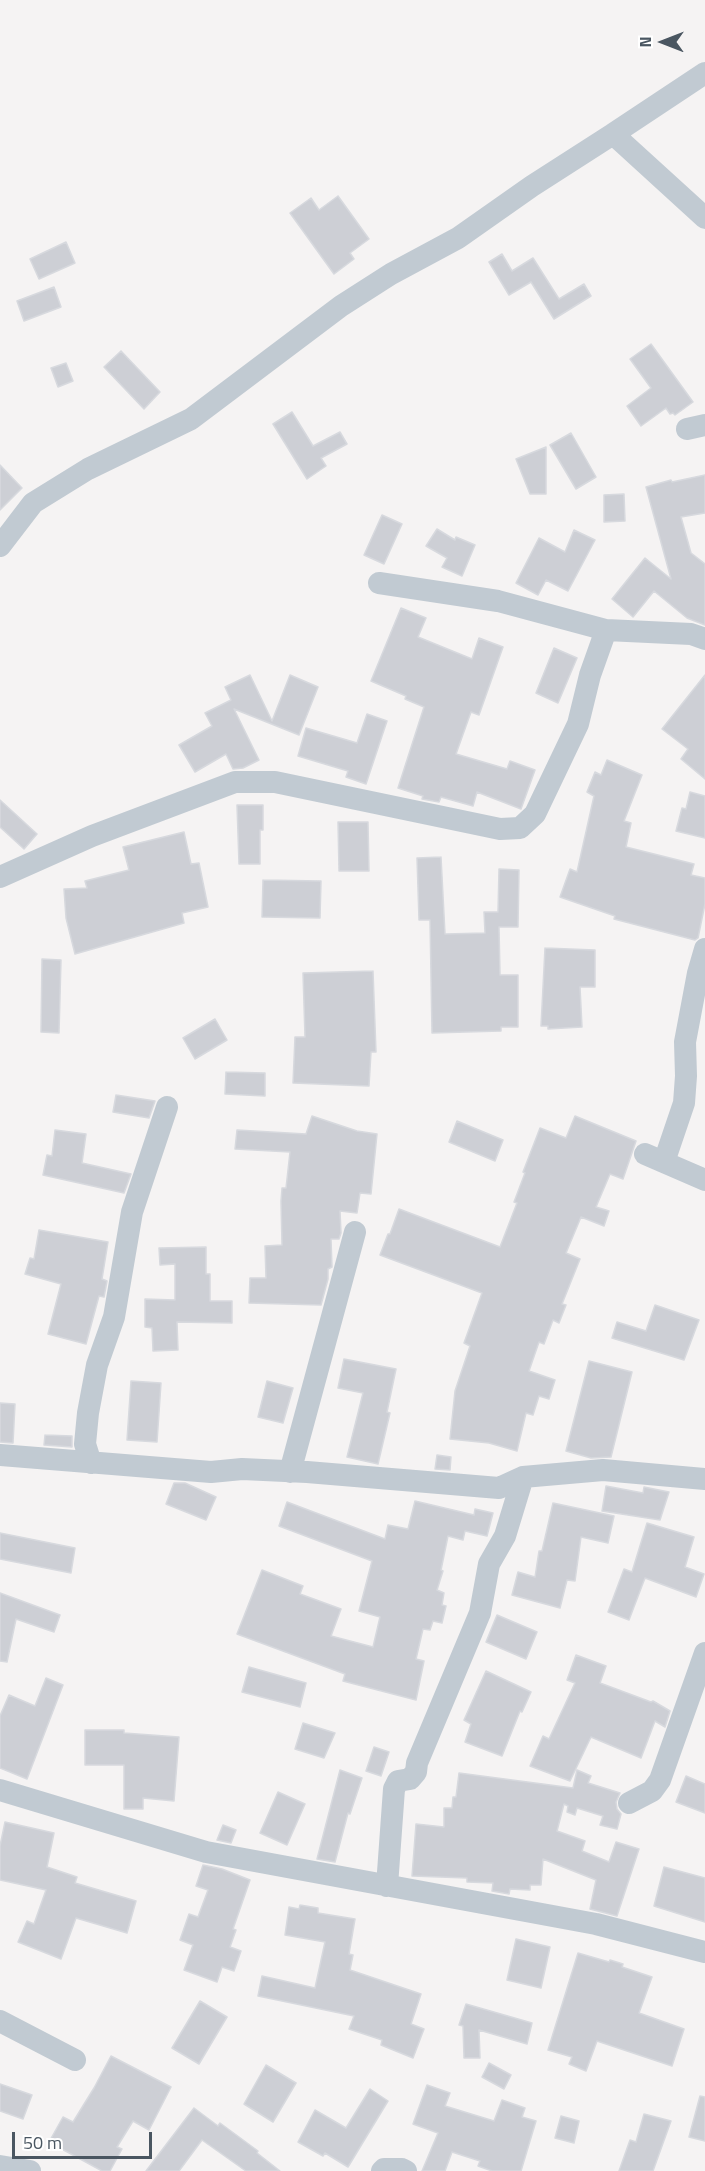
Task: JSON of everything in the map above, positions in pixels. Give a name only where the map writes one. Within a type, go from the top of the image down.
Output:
[{"type":"street","points":[[0,546],[33,503],[88,469],[191,419],[340,306],[391,274],[458,238],[532,186],[705,73]]},
{"type":"street","points":[[613,134],[705,218]]},
{"type":"street","points":[[379,583],[498,601],[606,630],[691,634],[705,639]]},
{"type":"street","points":[[0,877],[92,836],[235,782],[275,782],[500,829],[520,828],[535,814],[578,724],[590,675],[606,630]]},
{"type":"street","points":[[705,949],[685,1042],[684,1103],[654,1158],[705,1180]]},
{"type":"street","points":[[91,1464],[85,1444],[87,1413],[97,1365],[114,1317],[132,1212],[167,1107]]},
{"type":"street","points":[[290,1472],[355,1232]]},
{"type":"street","points":[[0,1455],[211,1472],[242,1469],[499,1488],[523,1477],[603,1470],[705,1479]]},
{"type":"street","points":[[387,1886],[394,1789],[398,1781],[410,1779],[416,1772],[417,1763],[480,1613],[489,1564],[505,1536],[523,1477]]},
{"type":"street","points":[[629,1803],[652,1791],[660,1780],[705,1653]]},
{"type":"street","points":[[0,1790],[206,1852],[596,1924],[705,1952]]},
{"type":"street","points":[[0,2021],[75,2060]]},
{"type":"street","points":[[0,2166],[30,2171]]},
{"type":"street","points":[[382,2171],[384,2169],[406,2171]]},
{"type":"building","points":[[338,196],[369,239],[350,253],[354,259],[334,274],[290,213],[311,198],[319,210]]},
{"type":"building","points":[[66,242],[75,263],[39,279],[30,259]]},
{"type":"building","points":[[502,254],[512,271],[533,258],[559,299],[584,284],[591,296],[554,319],[531,282],[509,295],[489,262]]},
{"type":"building","points":[[54,287],[61,307],[24,321],[17,301]]},
{"type":"building","points":[[651,344],[693,402],[675,415],[670,414],[666,408],[641,426],[627,406],[651,388],[630,359]]},
{"type":"building","points":[[121,351],[160,392],[144,409],[104,367]]},
{"type":"building","points":[[66,363],[73,381],[58,387],[51,368]]},
{"type":"building","points":[[292,412],[313,446],[340,432],[347,444],[321,458],[326,466],[307,479],[273,424]]},
{"type":"building","points":[[571,433],[596,477],[576,489],[550,445]]},
{"type":"building","points":[[546,447],[546,494],[530,494],[516,459]]},
{"type":"building","points":[[0,465],[22,488],[0,510]]},
{"type":"building","points":[[705,475],[705,513],[681,517],[691,553],[705,564],[705,625],[687,618],[654,591],[633,617],[612,599],[645,558],[671,579],[646,487],[671,480],[672,482]]},
{"type":"building","points":[[624,494],[625,521],[604,522],[604,495]]},
{"type":"building","points":[[382,515],[402,524],[384,564],[364,555]]},
{"type":"building","points":[[437,529],[455,540],[456,537],[475,545],[462,576],[442,567],[447,558],[426,546]]},
{"type":"building","points":[[574,530],[595,540],[568,591],[546,580],[538,595],[516,583],[539,538],[565,552]]},
{"type":"building","points":[[401,608],[426,618],[418,637],[472,659],[479,638],[503,647],[479,715],[471,712],[456,754],[507,769],[510,761],[535,770],[521,809],[477,792],[473,806],[441,797],[439,802],[422,799],[423,796],[398,788],[424,707],[405,699],[406,696],[371,681]]},
{"type":"building","points":[[554,648],[577,658],[558,703],[536,693]]},
{"type":"building","points":[[250,675],[272,721],[290,675],[318,687],[299,735],[234,709],[259,760],[243,768],[233,769],[226,754],[195,772],[179,745],[212,726],[205,713],[231,700],[225,687]]},
{"type":"building","points":[[705,675],[705,779],[681,759],[688,749],[662,729]]},
{"type":"building","points":[[367,714],[387,721],[366,784],[346,777],[348,771],[298,756],[306,728],[357,743]]},
{"type":"building","points":[[607,760],[642,775],[624,821],[631,823],[626,847],[694,864],[691,875],[705,878],[705,904],[698,938],[695,940],[614,919],[615,916],[560,897],[570,869],[577,872],[594,796],[587,792],[595,772],[601,775]]},
{"type":"building","points":[[690,792],[705,796],[705,838],[676,831],[682,808],[686,809]]},
{"type":"building","points":[[0,800],[37,834],[24,849],[0,827]]},
{"type":"building","points":[[237,805],[263,805],[260,864],[239,864]]},
{"type":"building","points":[[338,822],[368,822],[369,871],[339,871]]},
{"type":"building","points":[[184,832],[191,864],[199,863],[208,907],[182,913],[184,923],[75,954],[66,918],[64,889],[87,888],[85,881],[129,870],[123,847]]},
{"type":"building","points":[[441,857],[445,934],[485,933],[484,912],[498,912],[499,869],[519,870],[518,927],[499,927],[500,975],[518,975],[518,1027],[501,1027],[501,1031],[432,1033],[430,920],[419,920],[417,858]]},
{"type":"building","points":[[263,880],[321,881],[320,918],[262,917]]},
{"type":"building","points":[[545,948],[595,950],[595,987],[580,987],[582,1027],[548,1029],[548,1026],[541,1026]]},
{"type":"building","points":[[42,959],[61,960],[59,1033],[41,1032]]},
{"type":"building","points":[[373,971],[376,1052],[371,1052],[369,1086],[293,1083],[295,1037],[305,1037],[303,973]]},
{"type":"building","points":[[215,1019],[227,1040],[195,1059],[183,1038]]},
{"type":"building","points":[[226,1072],[265,1073],[265,1096],[225,1094]]},
{"type":"building","points":[[116,1095],[155,1101],[149,1118],[113,1112]]},
{"type":"building","points":[[312,1116],[357,1131],[377,1134],[371,1194],[360,1193],[357,1213],[340,1211],[341,1233],[339,1239],[331,1239],[332,1267],[328,1269],[328,1279],[321,1305],[249,1303],[250,1278],[266,1278],[265,1246],[282,1245],[282,1188],[286,1188],[290,1152],[235,1149],[237,1130],[306,1134]]},
{"type":"building","points":[[575,1116],[636,1141],[623,1179],[610,1174],[596,1207],[609,1211],[604,1226],[581,1217],[566,1253],[580,1259],[562,1304],[566,1305],[559,1323],[553,1320],[544,1344],[539,1342],[529,1371],[555,1380],[549,1399],[539,1396],[533,1415],[526,1413],[517,1451],[489,1443],[450,1439],[455,1391],[470,1346],[464,1343],[482,1293],[380,1255],[388,1234],[390,1234],[399,1209],[500,1247],[517,1203],[514,1202],[525,1173],[523,1172],[540,1128],[566,1138]]},
{"type":"building","points":[[457,1121],[503,1140],[495,1161],[449,1142]]},
{"type":"building","points":[[55,1130],[86,1134],[82,1163],[131,1174],[124,1193],[43,1175],[47,1155],[52,1156]]},
{"type":"building","points":[[39,1230],[108,1242],[102,1279],[107,1281],[104,1297],[99,1296],[86,1344],[48,1334],[61,1284],[25,1274],[30,1258],[34,1259]]},
{"type":"building","points":[[206,1247],[206,1274],[210,1274],[210,1301],[232,1301],[232,1323],[177,1322],[178,1350],[153,1351],[152,1328],[145,1327],[145,1299],[175,1300],[175,1264],[160,1265],[159,1248]]},
{"type":"building","points":[[655,1305],[699,1320],[684,1360],[612,1338],[617,1322],[646,1331]]},
{"type":"building","points":[[344,1359],[396,1369],[387,1412],[390,1413],[378,1464],[347,1457],[363,1393],[338,1388]]},
{"type":"building","points":[[589,1361],[632,1372],[611,1457],[591,1458],[566,1451]]},
{"type":"building","points":[[131,1381],[161,1383],[157,1442],[127,1440]]},
{"type":"building","points":[[267,1381],[293,1388],[283,1423],[258,1417]]},
{"type":"building","points":[[0,1403],[15,1404],[13,1443],[0,1442]]},
{"type":"building","points":[[45,1435],[72,1436],[72,1447],[44,1445]]},
{"type":"building","points":[[437,1455],[451,1457],[450,1470],[435,1469]]},
{"type":"building","points":[[174,1483],[185,1483],[216,1497],[206,1520],[166,1504]]},
{"type":"building","points":[[606,1486],[643,1493],[644,1487],[669,1492],[660,1520],[602,1511]]},
{"type":"building","points":[[415,1501],[474,1515],[475,1509],[493,1513],[487,1536],[465,1531],[463,1540],[448,1536],[441,1570],[443,1571],[437,1590],[444,1593],[442,1605],[446,1606],[442,1623],[433,1621],[430,1630],[423,1629],[416,1659],[424,1661],[416,1700],[343,1681],[345,1674],[237,1634],[262,1570],[303,1586],[300,1594],[341,1609],[331,1636],[373,1647],[380,1617],[359,1611],[372,1561],[279,1526],[287,1502],[385,1539],[388,1525],[408,1529]]},
{"type":"building","points":[[553,1503],[614,1516],[608,1543],[581,1537],[575,1581],[567,1580],[560,1608],[512,1595],[518,1572],[535,1577],[539,1551],[542,1551]]},
{"type":"building","points":[[647,1523],[694,1537],[685,1567],[704,1574],[696,1597],[645,1578],[629,1620],[608,1612],[624,1569],[632,1572]]},
{"type":"building","points":[[0,1533],[75,1548],[71,1573],[0,1559]]},
{"type":"building","points":[[0,1593],[60,1615],[54,1632],[16,1619],[7,1662],[0,1661]]},
{"type":"building","points":[[497,1615],[537,1632],[526,1659],[486,1642]]},
{"type":"building","points":[[576,1655],[606,1666],[600,1683],[653,1701],[670,1711],[665,1727],[655,1721],[641,1758],[591,1737],[570,1781],[530,1766],[543,1736],[549,1739],[575,1683],[567,1680]]},
{"type":"building","points":[[249,1667],[306,1683],[300,1707],[242,1692]]},
{"type":"building","points":[[486,1671],[531,1692],[522,1712],[520,1711],[502,1756],[465,1742],[471,1724],[464,1720]]},
{"type":"building","points":[[46,1678],[63,1685],[27,1779],[0,1768],[0,1716],[9,1695],[35,1706]]},
{"type":"building","points":[[303,1723],[335,1733],[324,1758],[295,1749]]},
{"type":"building","points":[[85,1730],[124,1730],[124,1733],[179,1737],[174,1801],[143,1798],[143,1809],[124,1809],[124,1765],[85,1765]]},
{"type":"building","points":[[374,1747],[389,1752],[381,1776],[366,1771]]},
{"type":"building","points":[[340,1770],[362,1778],[350,1814],[348,1813],[335,1862],[317,1859]]},
{"type":"building","points":[[577,1770],[591,1776],[588,1783],[620,1793],[616,1802],[621,1814],[617,1829],[600,1825],[603,1816],[577,1808],[575,1815],[567,1812],[568,1806],[564,1804],[557,1831],[585,1841],[582,1851],[609,1862],[616,1842],[639,1849],[617,1916],[590,1909],[596,1880],[543,1859],[541,1885],[530,1885],[530,1890],[510,1889],[509,1894],[492,1891],[493,1883],[467,1882],[467,1878],[412,1876],[416,1824],[444,1827],[444,1808],[452,1808],[459,1773],[573,1788]]},
{"type":"building","points":[[686,1776],[705,1784],[705,1813],[676,1802]]},
{"type":"building","points":[[278,1792],[305,1804],[287,1845],[260,1833]]},
{"type":"building","points":[[5,1822],[54,1833],[47,1867],[77,1877],[75,1883],[136,1901],[127,1933],[76,1918],[61,1959],[18,1942],[27,1921],[34,1924],[46,1890],[0,1880],[0,1846]]},
{"type":"building","points":[[223,1825],[236,1830],[231,1843],[217,1840]]},
{"type":"building","points":[[203,1865],[222,1869],[250,1880],[233,1929],[236,1930],[230,1947],[241,1951],[234,1971],[222,1967],[217,1982],[184,1970],[193,1945],[180,1940],[189,1914],[198,1917],[208,1890],[196,1886]]},
{"type":"building","points":[[664,1867],[705,1878],[705,1922],[654,1906]]},
{"type":"building","points":[[300,1905],[318,1908],[318,1913],[355,1919],[349,1954],[353,1955],[350,1970],[421,1994],[411,2024],[424,2029],[413,2058],[381,2045],[382,2040],[349,2029],[354,2016],[258,1996],[262,1976],[315,1988],[325,1942],[285,1935],[289,1907],[299,1909]]},
{"type":"building","points":[[516,1939],[550,1947],[541,1988],[507,1980]]},
{"type":"building","points":[[578,1953],[623,1964],[622,1967],[652,1977],[639,2013],[684,2029],[672,2066],[597,2041],[586,2071],[569,2064],[572,2057],[548,2050]]},
{"type":"building","points":[[200,2001],[227,2017],[199,2064],[172,2048]]},
{"type":"building","points":[[466,2004],[532,2023],[527,2044],[479,2030],[480,2058],[464,2058],[463,2026],[459,2025]]},
{"type":"building","points":[[111,2056],[171,2087],[149,2130],[133,2121],[117,2147],[122,2149],[110,2171],[102,2171],[49,2142],[63,2117],[73,2122]]},
{"type":"building","points":[[489,2063],[511,2075],[504,2089],[482,2077]]},
{"type":"building","points":[[266,2065],[296,2083],[273,2122],[244,2104]]},
{"type":"building","points":[[0,2084],[32,2095],[23,2119],[0,2111]]},
{"type":"building","points":[[427,2085],[450,2093],[445,2106],[494,2121],[502,2100],[525,2108],[522,2117],[536,2121],[521,2171],[492,2171],[478,2166],[480,2161],[452,2152],[445,2171],[422,2171],[438,2133],[413,2124]]},
{"type":"building","points":[[370,2089],[388,2101],[348,2167],[325,2153],[323,2156],[298,2142],[315,2110],[346,2128]]},
{"type":"building","points":[[700,2096],[705,2097],[705,2141],[689,2137]]},
{"type":"building","points":[[194,2108],[218,2126],[220,2123],[258,2151],[257,2153],[280,2171],[246,2171],[202,2140],[179,2171],[146,2171]]},
{"type":"building","points":[[644,2114],[671,2121],[653,2171],[619,2171],[630,2140],[636,2142]]},
{"type":"building","points":[[561,2116],[579,2121],[574,2143],[555,2138]]}]
